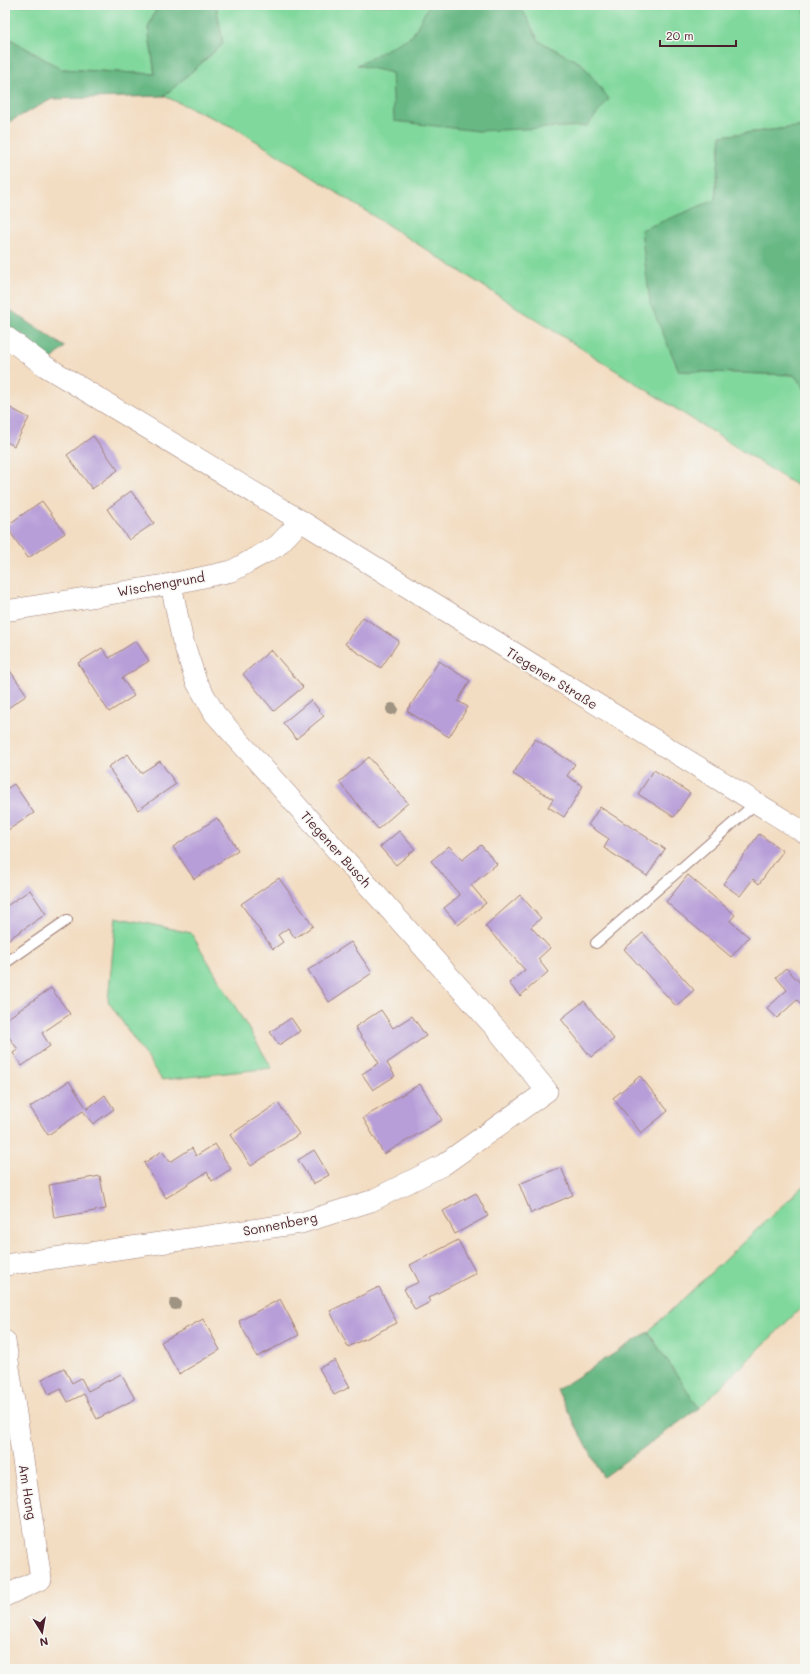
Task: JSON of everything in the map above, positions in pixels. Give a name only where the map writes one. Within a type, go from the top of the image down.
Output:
[{"type":"street","name":"Tiegener Straße","points":[[5,336],[45,366],[301,521],[754,804],[805,833]]},
{"type":"street","name":"Wischengrund","points":[[5,611],[171,584],[232,571],[277,546],[301,521]]},
{"type":"street","name":"Tiegener Busch","points":[[171,584],[182,638],[196,681],[215,714],[499,1032],[547,1091]]},
{"type":"street","name":"Sonnenberg","points":[[5,1265],[301,1222],[371,1201],[442,1165],[547,1091]]},
{"type":"street","name":"Am Hang","points":[[5,1341],[41,1579],[5,1596]]},
{"type":"lane","points":[[596,943],[754,804]]},
{"type":"lane","points":[[5,963],[67,920]]},
{"type":"green space","points":[[5,5],[158,5],[148,28],[155,74],[61,69],[7,37],[5,32]]},
{"type":"green space","points":[[158,5],[216,5],[223,44],[164,96],[52,99],[5,124],[5,32],[7,37],[61,69],[155,74],[148,28]]},
{"type":"green space","points":[[216,5],[805,5],[805,126],[721,136],[715,200],[679,371],[794,375],[805,389],[805,491],[237,129],[164,96],[223,44]]},
{"type":"green space","points":[[429,5],[520,5],[539,41],[582,64],[609,99],[587,126],[478,131],[394,121],[392,73],[357,65],[412,36]]},
{"type":"green space","points":[[805,126],[805,389],[794,375],[679,371],[650,303],[641,230],[715,200],[721,136]]},
{"type":"green space","points":[[5,276],[9,309],[65,347],[38,372],[5,346]]},
{"type":"green space","points":[[116,917],[191,933],[272,1068],[162,1080],[108,1001]]},
{"type":"green space","points":[[805,1184],[805,1304],[699,1408],[648,1332]]},
{"type":"green space","points":[[648,1332],[699,1408],[603,1477],[557,1390]]},
{"type":"building","points":[[5,405],[29,418],[14,446],[5,441]]},
{"type":"building","points":[[93,436],[118,470],[92,489],[67,455]]},
{"type":"building","points":[[131,491],[154,523],[129,540],[107,509]]},
{"type":"building","points":[[42,501],[65,533],[28,558],[6,526]]},
{"type":"building","points":[[363,617],[399,641],[381,668],[345,644]]},
{"type":"building","points":[[136,641],[149,661],[122,678],[134,696],[109,712],[78,663],[102,648],[109,658]]},
{"type":"building","points":[[271,650],[303,687],[274,711],[243,674]]},
{"type":"building","points":[[439,661],[470,681],[458,701],[468,707],[449,737],[407,711]]},
{"type":"building","points":[[6,665],[27,695],[5,710],[5,666]]},
{"type":"building","points":[[311,700],[324,716],[296,739],[283,723]]},
{"type":"building","points":[[535,739],[575,764],[567,776],[583,786],[564,817],[548,807],[553,799],[513,774]]},
{"type":"building","points":[[128,754],[141,773],[160,761],[176,784],[138,810],[108,767]]},
{"type":"building","points":[[369,757],[408,803],[378,829],[339,782]]},
{"type":"building","points":[[654,770],[690,793],[674,817],[638,794]]},
{"type":"building","points":[[14,784],[34,813],[5,832],[5,790]]},
{"type":"building","points":[[600,807],[665,849],[647,876],[604,848],[609,839],[588,825]]},
{"type":"building","points":[[217,818],[238,850],[194,879],[173,847]]},
{"type":"building","points":[[399,831],[415,849],[396,865],[380,847]]},
{"type":"building","points":[[759,834],[783,851],[759,884],[753,879],[740,896],[723,884]]},
{"type":"building","points":[[481,845],[497,864],[471,885],[486,903],[458,925],[444,908],[460,895],[431,861],[449,846],[462,860]]},
{"type":"building","points":[[688,875],[735,915],[730,921],[749,937],[731,957],[666,902]]},
{"type":"building","points":[[279,878],[313,926],[295,938],[288,928],[278,935],[283,942],[273,949],[241,904]]},
{"type":"building","points":[[30,890],[46,914],[6,941],[5,907]]},
{"type":"building","points":[[520,895],[541,918],[531,927],[550,948],[538,959],[548,972],[520,996],[509,983],[525,970],[485,926]]},
{"type":"building","points":[[643,933],[694,990],[676,1006],[624,949]]},
{"type":"building","points":[[351,942],[372,973],[329,1002],[308,970]]},
{"type":"building","points":[[786,968],[804,987],[805,986],[805,1005],[804,1007],[797,1000],[777,1018],[767,1008],[787,990],[776,977]]},
{"type":"building","points":[[51,988],[70,1014],[42,1033],[50,1046],[22,1066],[13,1053],[18,1050],[5,1031],[5,1020]]},
{"type":"building","points":[[584,1001],[614,1039],[591,1057],[561,1019]]},
{"type":"building","points":[[381,1010],[393,1028],[412,1016],[426,1036],[387,1063],[395,1076],[373,1090],[362,1074],[379,1063],[355,1027]]},
{"type":"building","points":[[291,1018],[300,1031],[279,1045],[270,1032]]},
{"type":"building","points":[[640,1076],[668,1111],[641,1133],[613,1098]]},
{"type":"building","points":[[69,1081],[87,1109],[105,1095],[114,1109],[93,1124],[83,1111],[48,1135],[30,1107]]},
{"type":"building","points":[[420,1084],[442,1120],[384,1154],[363,1118]]},
{"type":"building","points":[[278,1103],[299,1134],[251,1166],[230,1135]]},
{"type":"building","points":[[215,1144],[231,1169],[212,1181],[207,1172],[166,1198],[144,1163],[162,1151],[170,1162],[192,1148],[196,1156]]},
{"type":"building","points":[[314,1150],[329,1175],[313,1184],[298,1160]]},
{"type":"building","points":[[561,1167],[573,1195],[531,1213],[519,1184]]},
{"type":"building","points":[[100,1176],[106,1209],[54,1218],[49,1185]]},
{"type":"building","points":[[476,1193],[488,1216],[455,1234],[443,1211]]},
{"type":"building","points":[[458,1240],[476,1273],[428,1298],[430,1302],[415,1310],[404,1289],[419,1282],[410,1265]]},
{"type":"building","points":[[379,1287],[397,1323],[348,1347],[330,1311]]},
{"type":"building","points":[[280,1299],[299,1335],[257,1357],[239,1321]]},
{"type":"building","points":[[203,1319],[220,1350],[179,1374],[161,1342]]},
{"type":"building","points":[[335,1360],[350,1387],[334,1395],[319,1368]]},
{"type":"building","points":[[64,1368],[72,1383],[81,1378],[88,1391],[121,1374],[135,1399],[97,1419],[84,1394],[68,1402],[61,1389],[49,1395],[42,1379]]}]
